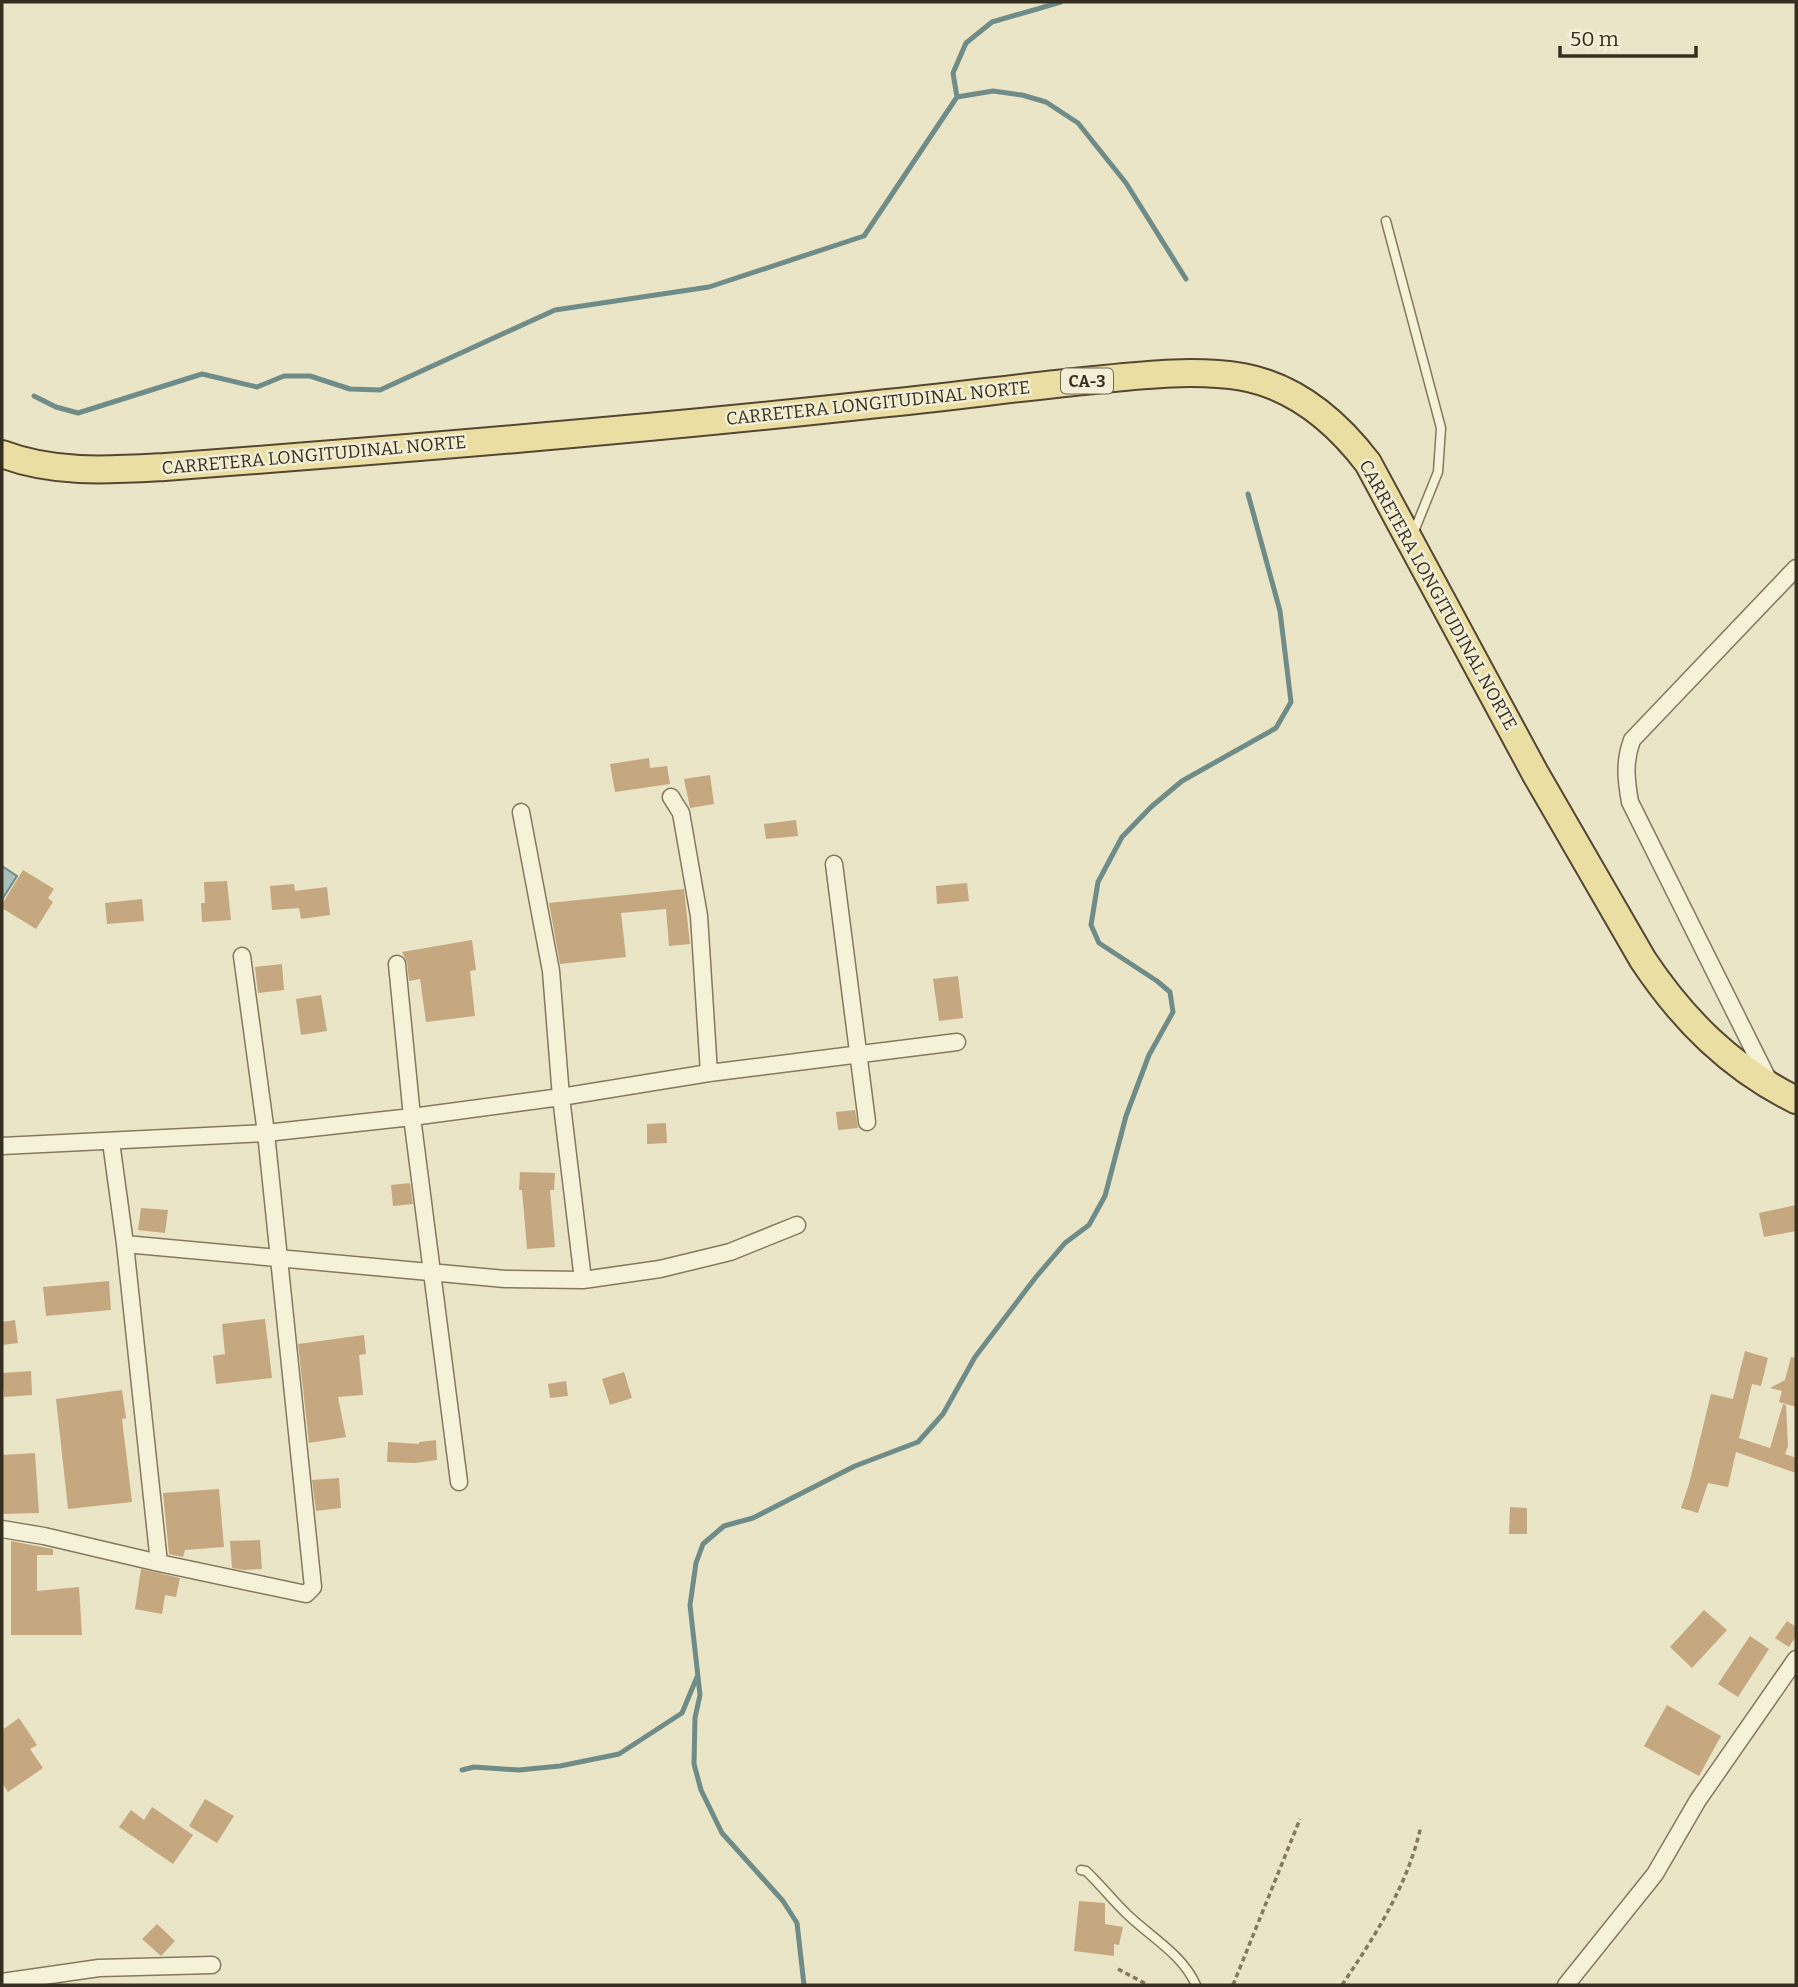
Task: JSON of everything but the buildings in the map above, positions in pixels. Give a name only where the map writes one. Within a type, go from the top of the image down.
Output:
[{"type":"main road","name":"CARRETERA LONGITUDINAL NORTE","points":[[2,454],[58,467],[105,470],[165,467],[606,431],[1166,374],[1206,373],[1262,382],[1294,395],[1324,415],[1367,463],[1535,773],[1650,970],[1678,1009],[1720,1051],[1784,1095]]},
{"type":"street","points":[[1784,1095],[1630,802],[1625,772],[1626,757],[1632,740],[1796,568]]},
{"type":"street","points":[[671,797],[681,813],[699,915],[709,1073]]},
{"type":"street","points":[[520,812],[551,971],[561,1097],[583,1280]]},
{"type":"street","points":[[834,864],[867,1122]]},
{"type":"street","points":[[2,1529],[306,1594],[313,1587],[266,1133],[242,956]]},
{"type":"street","points":[[397,964],[412,1117],[458,1482]]},
{"type":"street","points":[[2,1146],[266,1133],[412,1117],[709,1073],[957,1042]]},
{"type":"street","points":[[111,1142],[125,1244],[159,1563]]},
{"type":"street","points":[[125,1244],[505,1279],[583,1280],[660,1269],[730,1252],[797,1225]]},
{"type":"street","points":[[1566,1985],[1655,1874],[1710,1780],[1796,1659]]},
{"type":"street","points":[[2,1982],[99,1968],[212,1965]]},
{"type":"lane","points":[[1386,221],[1441,428],[1438,472],[1410,540]]},
{"type":"lane","points":[[1081,1870],[1086,1871],[1126,1912],[1182,1961],[1196,1985]]},
{"type":"path","points":[[1233,1985],[1300,1819]]},
{"type":"path","points":[[1342,1985],[1364,1956],[1402,1884],[1416,1849],[1421,1826]]},
{"type":"path","points":[[1118,1969],[1148,1985]]},
{"type":"water","points":[[2,866],[17,876],[3,898],[2,897]]},
{"type":"waterway","points":[[34,396],[56,407],[78,413],[202,374],[257,387],[284,376],[310,376],[350,389],[380,390],[555,310],[709,287],[864,236],[957,97],[953,73],[966,43],[992,22],[1061,2]]},
{"type":"waterway","points":[[957,97],[993,91],[1022,95],[1046,102],[1078,123],[1126,183],[1186,279]]},
{"type":"waterway","points":[[804,1985],[797,1923],[783,1901],[722,1833],[701,1790],[694,1764],[695,1718],[700,1695],[690,1605],[696,1563],[703,1544],[724,1526],[753,1518],[855,1466],[918,1442],[943,1414],[975,1357],[1065,1243],[1089,1225],[1105,1196],[1126,1116],[1149,1055],[1173,1012],[1170,992],[1099,943],[1091,925],[1098,882],[1122,837],[1151,807],[1182,781],[1276,728],[1291,702],[1280,611],[1248,494]]},
{"type":"waterway","points":[[462,1770],[474,1767],[519,1770],[560,1766],[619,1754],[682,1713],[697,1677]]}]
